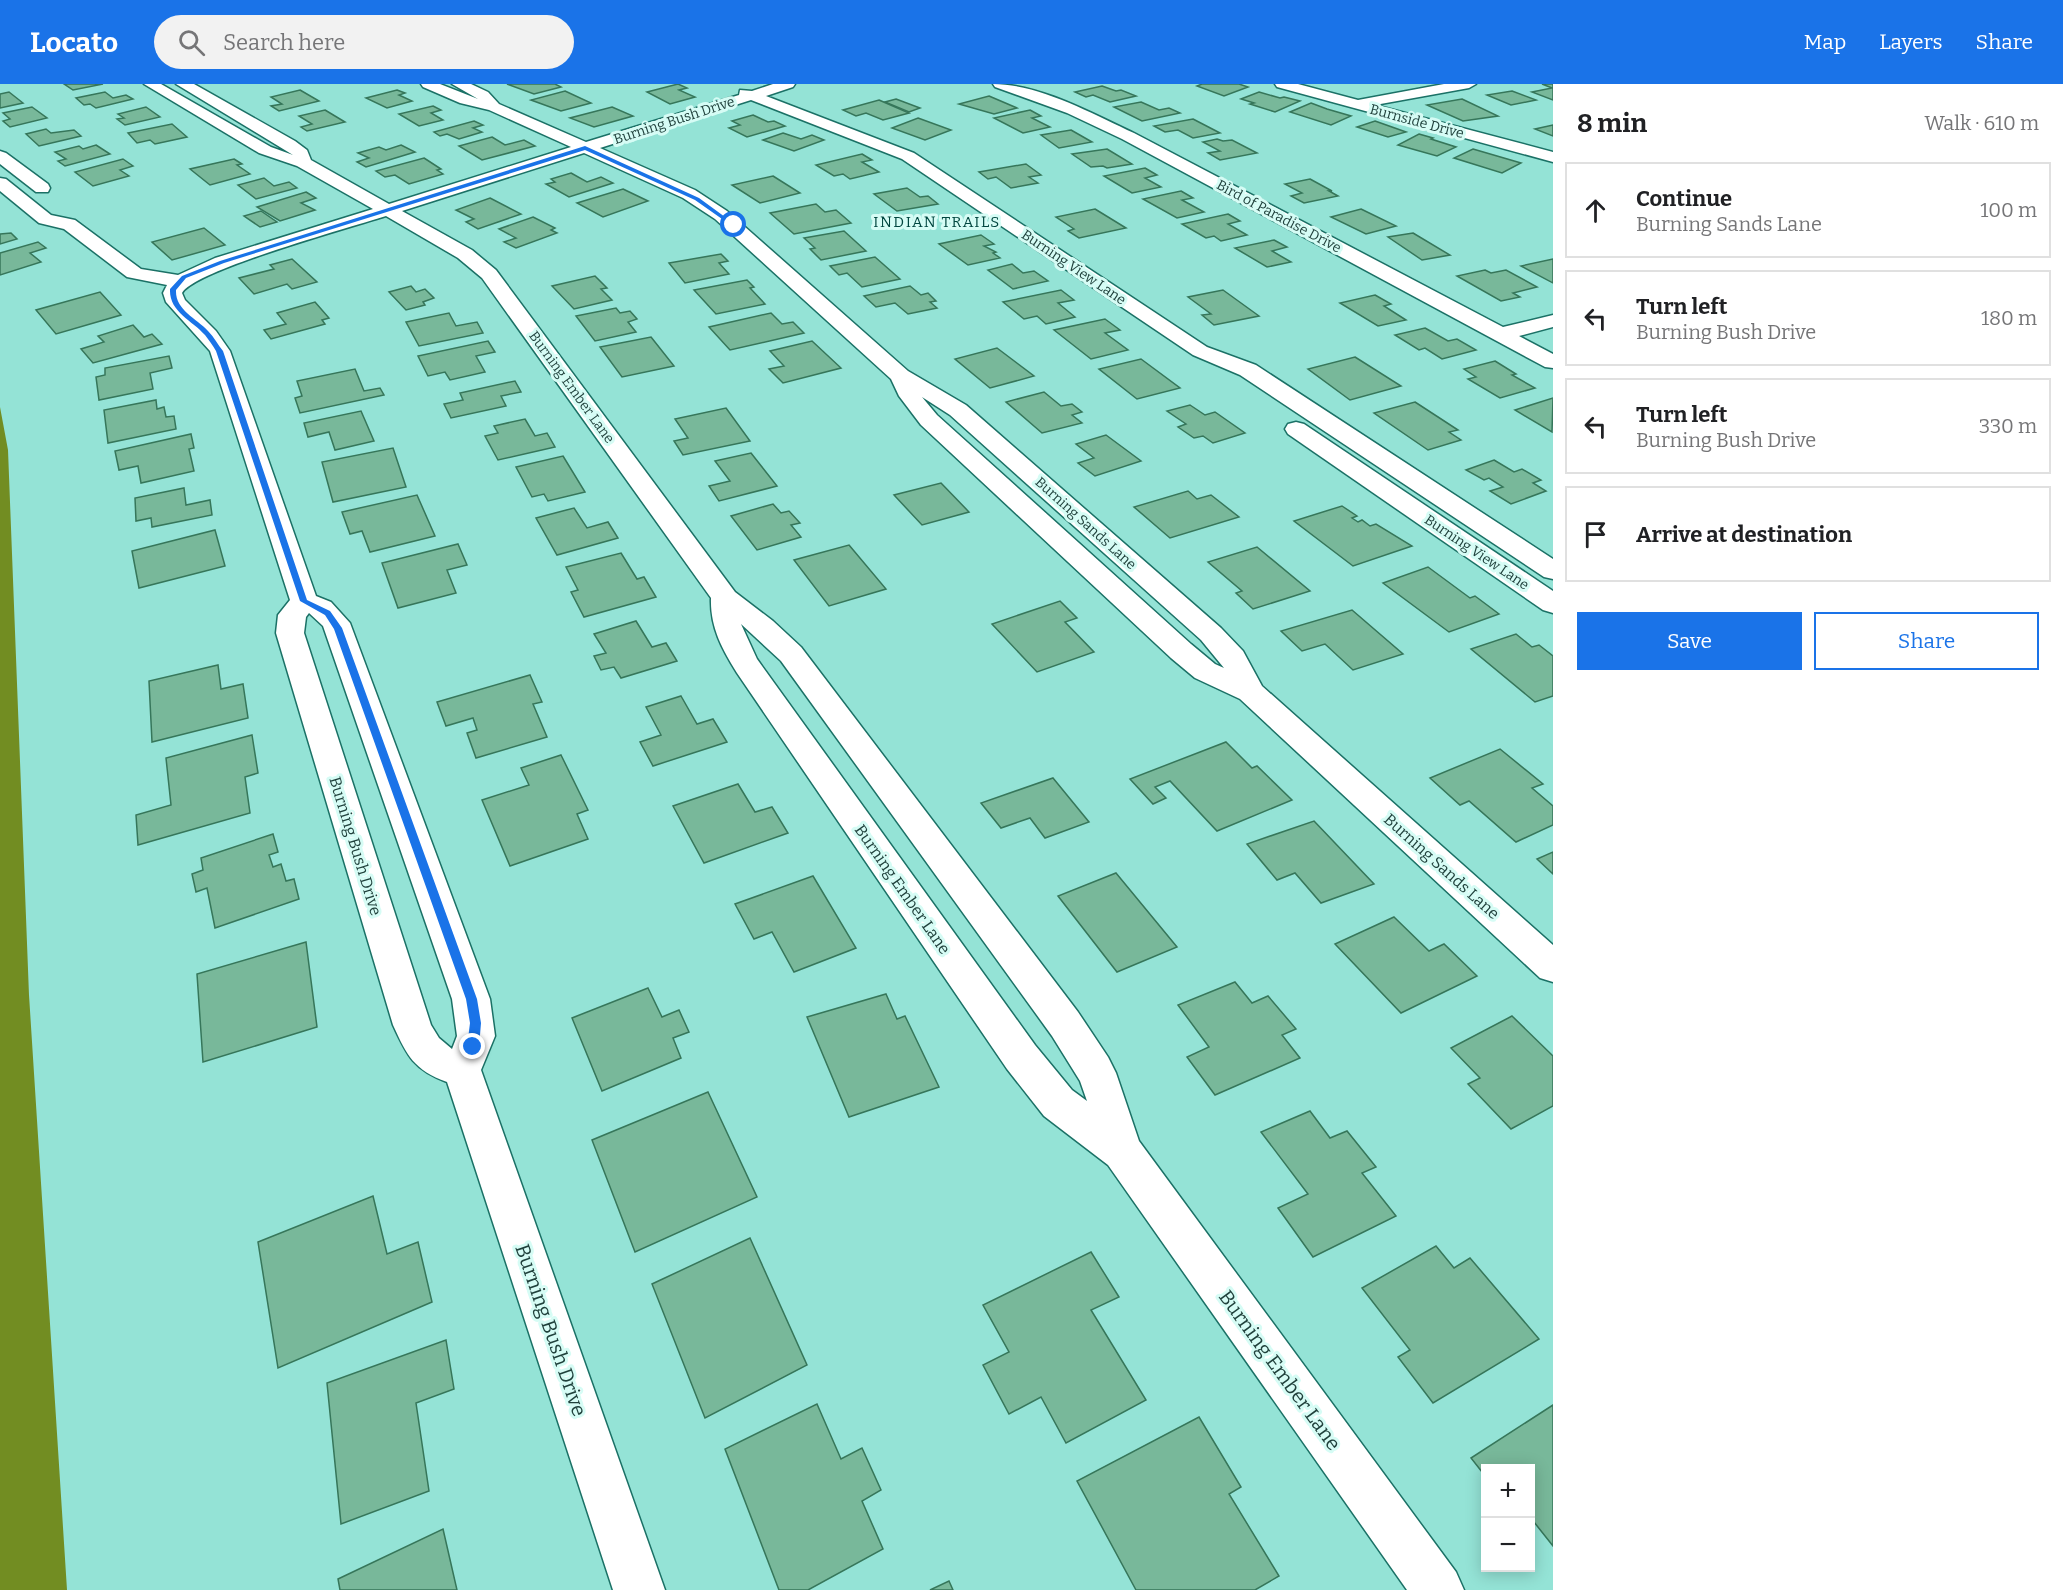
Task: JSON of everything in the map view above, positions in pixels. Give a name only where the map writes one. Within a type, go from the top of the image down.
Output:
[{"type":"street","points":[[151,84],[265,150],[303,162],[301,153],[295,148],[183,84]]},
{"type":"street","points":[[428,84],[465,100],[494,107]]},
{"type":"street","points":[[459,84],[483,95],[494,107]]},
{"type":"street","name":"Burning Bush Drive","points":[[179,281],[222,262],[788,84]]},
{"type":"street","name":"Bird of Paradise Drive","points":[[1000,84],[1106,125],[1553,362]]},
{"type":"street","name":"Burnside Drive","points":[[1282,84],[1553,157]]},
{"type":"street","points":[[1355,104],[1468,84]]},
{"type":"street","name":"Burning View Lane","points":[[730,88],[908,156],[1200,351],[1248,370],[1553,572]]},
{"type":"street","name":"Burning Sands Lane","points":[[494,107],[689,194],[722,215],[900,376],[910,396],[929,420],[1181,651],[1205,671],[1250,692],[1553,967]]},
{"type":"street","points":[[0,156],[134,273],[151,278],[179,281]]},
{"type":"street","name":"Burning Ember Lane","points":[[303,162],[465,254],[489,274],[725,598],[775,637],[791,654],[1065,1024],[1094,1069],[1102,1086],[1122,1151]]},
{"type":"street","points":[[0,183],[50,221],[63,210]]},
{"type":"street","points":[[179,281],[173,289],[172,299],[207,333],[220,351],[304,601],[321,608],[336,623],[471,999],[475,1011],[476,1036],[462,1070]]},
{"type":"street","points":[[1501,334],[1553,321]]},
{"type":"street","name":"Burning View Lane","points":[[1200,351],[1208,365],[1225,381],[1553,604]]},
{"type":"street","name":"Burning Ember Lane","points":[[725,598],[723,612],[726,622],[747,666],[1021,1057],[1058,1103],[1122,1151],[1438,1590]]},
{"type":"street","name":"Burning Bush Drive","points":[[304,601],[292,615],[290,633],[412,1025],[422,1046],[431,1057],[442,1064],[462,1070],[639,1590]]},
{"type":"shaded area","points":[[0,407],[8,450],[29,995],[67,1590],[0,1590]]},
{"type":"building","points":[[64,84],[103,84],[73,90]]},
{"type":"building","points":[[507,84],[555,84],[561,87],[534,94]]},
{"type":"building","points":[[678,84],[687,88],[679,90],[695,97],[670,104],[647,92]]},
{"type":"building","points":[[1239,84],[1248,87],[1224,96],[1197,86]]},
{"type":"building","points":[[1542,84],[1553,84],[1553,100],[1532,92],[1552,88]]},
{"type":"building","points":[[1102,86],[1136,96],[1110,102],[1093,95],[1086,97],[1075,92]]},
{"type":"building","points":[[300,90],[319,101],[279,111],[271,106],[282,104],[271,97]]},
{"type":"building","points":[[397,90],[405,93],[399,95],[412,101],[387,108],[366,98]]},
{"type":"building","points":[[565,91],[591,103],[561,111],[531,100]]},
{"type":"building","points":[[1512,91],[1536,100],[1511,105],[1487,95]]},
{"type":"building","points":[[9,92],[23,103],[0,108],[0,94]]},
{"type":"building","points":[[105,92],[113,98],[126,95],[133,99],[96,108],[90,104],[84,105],[76,98]]},
{"type":"building","points":[[1259,92],[1300,101],[1275,112],[1241,99]]},
{"type":"building","points":[[989,96],[1017,108],[994,114],[959,104]]},
{"type":"building","points":[[896,99],[920,108],[909,112],[885,102]]},
{"type":"building","points":[[1462,99],[1498,116],[1463,121],[1427,105]]},
{"type":"building","points":[[879,100],[909,113],[883,120],[866,113],[856,116],[843,110]]},
{"type":"building","points":[[1141,102],[1159,110],[1169,108],[1180,113],[1142,121],[1114,107]]},
{"type":"building","points":[[1311,103],[1351,116],[1331,125],[1290,112]]},
{"type":"building","points":[[433,106],[441,110],[431,113],[443,120],[419,126],[399,114]]},
{"type":"building","points":[[32,107],[47,118],[10,127],[3,121],[10,119],[3,113]]},
{"type":"building","points":[[146,107],[160,117],[125,125],[117,119],[124,118],[118,114]]},
{"type":"building","points":[[612,107],[633,116],[594,127],[570,118]]},
{"type":"building","points":[[325,110],[345,122],[307,131],[301,127],[312,124],[299,116]]},
{"type":"building","points":[[1030,110],[1041,116],[1032,118],[1050,127],[1023,133],[994,118]]},
{"type":"building","points":[[753,115],[785,126],[747,137],[729,128],[740,125],[732,121]]},
{"type":"building","points":[[918,118],[951,130],[925,140],[892,128]]},
{"type":"building","points":[[1193,119],[1220,133],[1193,138],[1178,130],[1165,132],[1154,126]]},
{"type":"building","points":[[474,121],[483,125],[473,128],[482,132],[459,139],[447,134],[440,136],[434,132]]},
{"type":"building","points":[[1375,121],[1406,132],[1388,137],[1357,127]]},
{"type":"building","points":[[172,124],[187,137],[155,144],[150,140],[137,143],[128,133]]},
{"type":"building","points":[[1553,125],[1553,136],[1535,129]]},
{"type":"building","points":[[46,129],[51,133],[74,130],[81,136],[39,146],[26,134]]},
{"type":"building","points":[[1071,130],[1092,142],[1059,148],[1041,135]]},
{"type":"building","points":[[783,133],[801,139],[812,135],[824,140],[794,151],[763,140]]},
{"type":"building","points":[[1419,134],[1456,147],[1437,156],[1398,145]]},
{"type":"building","points":[[492,137],[505,145],[524,140],[535,146],[482,160],[459,146]]},
{"type":"building","points":[[1217,139],[1232,140],[1257,153],[1220,160],[1208,153],[1220,151],[1203,142]]},
{"type":"building","points":[[96,145],[110,154],[65,166],[58,161],[66,159],[55,152],[79,146],[83,149]]},
{"type":"building","points":[[401,145],[415,152],[366,167],[357,162],[369,158],[358,153],[379,147],[386,150]]},
{"type":"building","points":[[1107,149],[1132,164],[1107,168],[1091,167],[1072,154]]},
{"type":"building","points":[[1473,149],[1521,163],[1502,173],[1454,158]]},
{"type":"building","points":[[862,154],[872,160],[862,162],[879,172],[850,179],[843,174],[834,176],[816,165]]},
{"type":"building","points":[[424,158],[441,169],[437,170],[443,174],[409,184],[395,175],[385,177],[376,171]]},
{"type":"building","points":[[123,159],[133,166],[120,170],[129,176],[93,186],[75,172]]},
{"type":"building","points":[[234,159],[242,164],[237,165],[250,174],[210,185],[190,169]]},
{"type":"building","points":[[1026,164],[1041,175],[1029,177],[1038,183],[1011,188],[996,177],[988,179],[979,172]]},
{"type":"building","points":[[1145,168],[1157,175],[1145,178],[1161,187],[1132,193],[1104,176]]},
{"type":"building","points":[[571,173],[587,182],[601,177],[613,183],[569,197],[546,184],[555,182],[551,179]]},
{"type":"building","points":[[773,176],[800,193],[760,203],[732,185]]},
{"type":"building","points":[[264,178],[274,186],[289,182],[297,188],[256,199],[238,185]]},
{"type":"building","points":[[1310,179],[1338,196],[1304,203],[1291,196],[1302,193],[1285,184]]},
{"type":"building","points":[[907,188],[920,197],[928,196],[938,204],[897,211],[874,194]]},
{"type":"building","points":[[623,189],[648,201],[603,217],[577,203]]},
{"type":"building","points":[[1181,191],[1193,198],[1182,200],[1204,212],[1177,218],[1143,199]]},
{"type":"building","points":[[306,192],[316,198],[301,203],[315,210],[280,221],[257,207]]},
{"type":"building","points":[[490,198],[521,214],[478,229],[466,222],[474,219],[456,210]]},
{"type":"building","points":[[816,204],[825,212],[836,210],[851,223],[794,234],[770,213]]},
{"type":"building","points":[[1095,209],[1126,228],[1079,238],[1068,231],[1074,229],[1056,217]]},
{"type":"building","points":[[1361,209],[1396,226],[1366,234],[1331,217]]},
{"type":"building","points":[[261,211],[277,222],[260,227],[244,216]]},
{"type":"building","points":[[1228,214],[1240,221],[1228,224],[1247,235],[1221,241],[1214,236],[1206,238],[1182,224]]},
{"type":"building","points":[[533,217],[555,228],[551,230],[557,233],[516,248],[504,242],[516,238],[499,229]]},
{"type":"building","points":[[204,228],[225,245],[172,260],[152,242]]},
{"type":"building","points":[[844,231],[866,251],[821,260],[810,249],[815,248],[804,238]]},
{"type":"building","points":[[11,233],[17,239],[0,244],[0,234]]},
{"type":"building","points":[[1413,233],[1450,255],[1422,260],[1388,237]]},
{"type":"building","points":[[981,235],[994,244],[984,246],[996,252],[993,253],[1000,258],[968,265],[939,244]]},
{"type":"building","points":[[1274,240],[1287,247],[1272,251],[1291,262],[1267,267],[1235,248]]},
{"type":"building","points":[[38,242],[46,248],[30,253],[41,262],[0,275],[0,253]]},
{"type":"building","points":[[721,254],[728,261],[719,263],[729,274],[685,283],[669,263]]},
{"type":"building","points":[[875,257],[900,279],[862,287],[847,273],[839,275],[830,266]]},
{"type":"building","points":[[292,259],[317,282],[292,289],[287,284],[254,294],[239,278],[274,269],[270,265]]},
{"type":"building","points":[[1553,259],[1553,283],[1521,266]]},
{"type":"building","points":[[1012,264],[1023,273],[1034,271],[1048,281],[1013,289],[988,270]]},
{"type":"building","points":[[1485,270],[1491,273],[1506,270],[1537,287],[1513,293],[1520,297],[1501,301],[1457,276]]},
{"type":"building","points":[[595,276],[607,288],[601,289],[612,300],[574,309],[552,286]]},
{"type":"building","points":[[747,280],[754,287],[750,288],[765,304],[716,314],[694,290]]},
{"type":"building","points":[[411,286],[416,292],[425,289],[434,298],[423,302],[425,305],[406,310],[389,292]]},
{"type":"building","points":[[910,286],[921,295],[928,293],[936,301],[930,302],[937,308],[908,314],[895,303],[876,307],[864,296]]},
{"type":"building","points":[[1061,290],[1074,300],[1058,303],[1075,317],[1046,324],[1037,316],[1024,319],[1003,302]]},
{"type":"building","points":[[1223,290],[1259,316],[1214,325],[1202,315],[1211,314],[1188,297]]},
{"type":"building","points":[[100,292],[121,315],[56,334],[36,310]]},
{"type":"building","points":[[1375,295],[1391,304],[1384,306],[1406,320],[1378,326],[1340,303]]},
{"type":"building","points":[[315,302],[329,318],[322,320],[325,324],[271,339],[264,330],[286,324],[277,313]]},
{"type":"building","points":[[616,308],[620,313],[630,311],[637,319],[628,322],[636,332],[595,341],[576,316]]},
{"type":"building","points":[[449,313],[456,326],[477,322],[483,333],[419,346],[406,322]]},
{"type":"building","points":[[771,313],[782,324],[793,322],[804,333],[730,350],[709,327]]},
{"type":"building","points":[[1105,319],[1120,330],[1105,333],[1128,350],[1091,359],[1054,330]]},
{"type":"building","points":[[133,325],[144,337],[152,334],[162,344],[93,363],[81,349],[104,342],[98,336]]},
{"type":"building","points":[[1425,328],[1448,341],[1457,339],[1476,350],[1442,359],[1425,348],[1419,350],[1395,335]]},
{"type":"building","points":[[651,337],[674,366],[622,377],[600,347]]},
{"type":"building","points":[[488,341],[495,352],[476,356],[485,372],[450,380],[445,372],[428,376],[418,356]]},
{"type":"building","points":[[812,341],[841,368],[783,383],[769,369],[784,366],[770,351]]},
{"type":"building","points":[[997,348],[1034,376],[990,388],[955,359]]},
{"type":"building","points":[[169,356],[172,368],[150,373],[153,389],[99,400],[96,377],[105,375],[105,368]]},
{"type":"building","points":[[1355,357],[1401,386],[1350,400],[1308,369]]},
{"type":"building","points":[[1141,359],[1180,388],[1137,399],[1099,369]]},
{"type":"building","points":[[1495,361],[1516,374],[1512,375],[1535,388],[1500,398],[1468,379],[1476,377],[1464,369]]},
{"type":"building","points":[[355,369],[364,391],[380,388],[384,395],[300,413],[295,398],[302,396],[297,381]]},
{"type":"building","points":[[515,381],[521,392],[501,396],[506,406],[451,418],[444,404],[463,400],[460,393]]},
{"type":"building","points":[[1044,392],[1061,406],[1072,404],[1082,412],[1072,415],[1082,423],[1042,433],[1006,402]]},
{"type":"building","points":[[1553,398],[1552,432],[1515,410]]},
{"type":"building","points":[[156,400],[157,409],[164,407],[166,417],[174,416],[176,429],[108,443],[104,410]]},
{"type":"building","points":[[1415,402],[1458,430],[1449,432],[1461,440],[1428,450],[1374,413]]},
{"type":"building","points":[[1190,405],[1205,415],[1215,412],[1245,433],[1213,443],[1203,436],[1194,438],[1178,427],[1186,424],[1167,411]]},
{"type":"building","points":[[726,408],[750,441],[683,455],[674,441],[688,438],[675,419]]},
{"type":"building","points":[[361,411],[374,441],[335,450],[329,432],[308,437],[304,423]]},
{"type":"building","points":[[525,419],[535,436],[547,433],[555,447],[498,460],[485,436],[498,433],[494,426]]},
{"type":"building","points":[[191,434],[194,448],[189,449],[194,471],[141,483],[138,466],[119,470],[115,451]]},
{"type":"building","points":[[1106,435],[1141,461],[1095,476],[1078,463],[1094,458],[1076,444]]},
{"type":"building","points":[[393,448],[406,487],[333,502],[322,462]]},
{"type":"building","points":[[751,453],[777,486],[719,501],[709,486],[730,481],[715,461]]},
{"type":"building","points":[[563,456],[585,492],[548,501],[544,494],[532,497],[516,467]]},
{"type":"building","points":[[1494,460],[1514,472],[1522,469],[1541,480],[1533,483],[1546,491],[1511,504],[1490,491],[1503,487],[1489,478],[1484,480],[1466,470]]},
{"type":"building","points":[[941,483],[969,512],[922,525],[894,495]]},
{"type":"building","points":[[184,488],[186,505],[210,500],[212,515],[152,527],[151,518],[136,521],[135,498]]},
{"type":"building","points":[[1188,491],[1197,499],[1211,495],[1239,517],[1170,538],[1134,507]]},
{"type":"building","points":[[417,495],[435,536],[370,552],[362,531],[350,534],[342,512]]},
{"type":"building","points":[[773,504],[781,513],[789,511],[800,523],[791,525],[801,537],[757,550],[731,516]]},
{"type":"building","points":[[1342,506],[1357,516],[1352,518],[1358,522],[1362,520],[1370,526],[1376,524],[1412,546],[1353,566],[1294,521]]},
{"type":"building","points":[[574,508],[587,528],[608,522],[618,538],[557,555],[536,518]]},
{"type":"building","points":[[215,530],[225,566],[139,588],[132,551]]},
{"type":"building","points":[[458,544],[467,565],[447,570],[456,593],[398,608],[382,563]]},
{"type":"building","points":[[849,545],[886,589],[829,606],[794,560]]},
{"type":"building","points":[[1257,547],[1310,591],[1253,609],[1236,593],[1242,591],[1208,562]]},
{"type":"building","points":[[621,553],[637,579],[644,577],[656,597],[584,617],[571,592],[578,590],[566,567]]},
{"type":"building","points":[[1428,567],[1470,598],[1475,596],[1499,614],[1449,632],[1383,583]]},
{"type":"building","points":[[1060,601],[1077,618],[1065,622],[1094,652],[1037,672],[992,624]]},
{"type":"building","points":[[1352,610],[1403,654],[1353,670],[1325,644],[1302,651],[1281,631]]},
{"type":"building","points":[[636,621],[652,647],[666,643],[677,661],[621,678],[614,667],[601,670],[594,656],[606,653],[594,634]]},
{"type":"building","points":[[1516,634],[1532,647],[1539,645],[1553,656],[1553,696],[1535,702],[1471,649]]},
{"type":"building","points":[[218,665],[221,689],[243,684],[248,718],[152,742],[149,681]]},
{"type":"building","points":[[530,675],[542,702],[533,704],[547,737],[476,758],[467,733],[477,730],[473,718],[446,726],[437,702]]},
{"type":"building","points":[[681,696],[697,724],[713,719],[727,742],[653,766],[640,742],[661,735],[646,707]]},
{"type":"building","points":[[252,735],[258,773],[245,777],[250,813],[138,845],[136,815],[171,805],[166,758]]},
{"type":"building","points":[[1226,742],[1252,768],[1257,766],[1292,800],[1217,831],[1170,781],[1155,787],[1166,798],[1153,804],[1130,779]]},
{"type":"building","points":[[1500,749],[1543,784],[1532,788],[1553,806],[1553,825],[1516,842],[1469,801],[1460,805],[1430,778]]},
{"type":"building","points":[[561,755],[588,810],[577,814],[588,839],[510,866],[482,800],[529,785],[521,768]]},
{"type":"building","points":[[1053,778],[1089,822],[1045,838],[1030,818],[1001,828],[981,803]]},
{"type":"building","points":[[738,784],[755,812],[772,807],[788,833],[704,863],[673,806]]},
{"type":"building","points":[[1314,821],[1374,884],[1321,903],[1295,873],[1277,880],[1247,844]]},
{"type":"building","points":[[273,834],[278,852],[269,855],[273,867],[281,864],[286,881],[294,879],[299,899],[215,928],[207,888],[196,892],[192,874],[203,870],[201,858]]},
{"type":"building","points":[[1553,852],[1553,874],[1537,859]]},
{"type":"building","points":[[1116,873],[1177,947],[1117,972],[1058,896]]},
{"type":"building","points":[[813,876],[856,948],[794,972],[772,932],[754,939],[735,904]]},
{"type":"building","points":[[1394,917],[1429,951],[1444,944],[1477,976],[1401,1013],[1335,944]]},
{"type":"building","points":[[306,942],[317,1027],[203,1062],[197,974]]},
{"type":"building","points":[[1235,982],[1252,1003],[1268,996],[1296,1029],[1282,1035],[1300,1058],[1215,1095],[1187,1057],[1209,1047],[1178,1005]]},
{"type":"building","points":[[648,988],[662,1017],[679,1010],[689,1032],[673,1038],[681,1058],[602,1091],[572,1018]]},
{"type":"building","points":[[886,994],[897,1019],[905,1016],[939,1087],[849,1117],[807,1017]]},
{"type":"building","points":[[1512,1016],[1553,1056],[1553,1106],[1511,1129],[1468,1084],[1480,1078],[1451,1048]]},
{"type":"building","points":[[708,1092],[757,1197],[635,1252],[592,1140]]},
{"type":"building","points":[[1310,1111],[1330,1138],[1347,1131],[1376,1167],[1362,1173],[1396,1216],[1313,1257],[1278,1208],[1308,1194],[1261,1132]]},
{"type":"building","points":[[373,1196],[387,1254],[418,1242],[432,1302],[278,1368],[258,1242]]},
{"type":"building","points":[[750,1238],[807,1365],[705,1418],[652,1284]]},
{"type":"building","points":[[1436,1246],[1454,1268],[1470,1258],[1539,1339],[1433,1403],[1398,1357],[1410,1350],[1362,1288]]},
{"type":"building","points":[[1091,1252],[1119,1297],[1091,1310],[1146,1400],[1066,1443],[1041,1397],[1009,1414],[983,1365],[1009,1352],[983,1305]]},
{"type":"building","points":[[446,1340],[454,1389],[416,1403],[429,1491],[341,1524],[327,1383]]},
{"type":"building","points":[[817,1404],[841,1459],[862,1448],[881,1490],[862,1501],[883,1549],[808,1590],[779,1590],[725,1449]]},
{"type":"building","points":[[1553,1405],[1553,1546],[1535,1523],[1535,1464],[1481,1464],[1481,1471],[1471,1458]]},
{"type":"building","points":[[1199,1417],[1241,1487],[1229,1494],[1279,1576],[1255,1590],[1136,1590],[1077,1481]]},
{"type":"building","points":[[443,1529],[457,1590],[340,1590],[338,1579]]},
{"type":"building","points":[[949,1581],[953,1590],[930,1590]]},
{"type":"district","name":"INDIAN TRAILS","points":[[937,222]]},
{"type":"route","points":[[473,1047],[476,1036],[475,1011],[336,623],[321,608],[304,601],[220,351],[207,333],[179,308],[171,294],[175,285],[184,277],[222,262],[585,148],[689,194],[734,225]]}]
